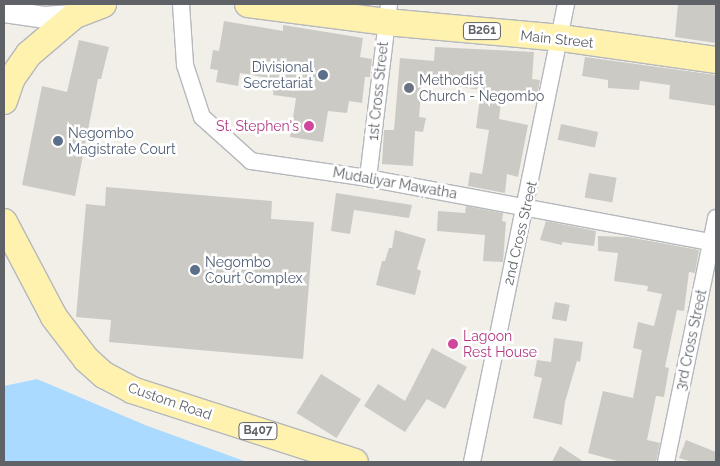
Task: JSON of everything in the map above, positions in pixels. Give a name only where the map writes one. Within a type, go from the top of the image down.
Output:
[{"type":"main road","points":[[4,100],[12,78],[30,54],[75,15],[103,4]]},
{"type":"main road","name":"Main Street","points":[[248,4],[387,13],[716,60]]},
{"type":"main road","name":"Custom Road","points":[[4,222],[54,317],[86,359],[104,375],[132,390],[355,462]]},
{"type":"street","name":"Mudaliyar Mawatha","points":[[181,4],[185,64],[202,117],[251,160],[527,206],[714,242]]},
{"type":"street","name":"2nd Cross Street","points":[[472,462],[492,358],[527,206],[566,4]]},
{"type":"street","points":[[4,11],[44,17],[75,15]]},
{"type":"street","name":"1st Cross Street","points":[[368,178],[387,13]]},
{"type":"street","name":"3rd Cross Street","points":[[666,462],[714,242],[716,218]]},
{"type":"water","points":[[37,379],[145,425],[247,462],[4,462],[4,386]]},
{"type":"building","points":[[678,4],[716,4],[716,43],[675,37]]},
{"type":"building","points":[[224,21],[283,31],[283,25],[363,38],[360,57],[372,59],[370,77],[365,77],[362,103],[349,101],[347,113],[328,111],[323,142],[290,137],[296,98],[273,95],[275,79],[240,73],[238,86],[216,82],[218,70],[210,69],[213,50],[219,51]]},
{"type":"building","name":"Negombo Magistrate Court","points":[[79,40],[109,47],[101,79],[98,79],[75,196],[22,185],[42,86],[67,92]]},
{"type":"building","points":[[435,47],[534,52],[532,79],[540,80],[537,97],[502,93],[499,119],[528,125],[518,177],[507,174],[505,193],[468,186],[470,172],[482,174],[489,130],[476,128],[481,90],[422,81],[419,117],[426,118],[423,132],[415,131],[413,166],[382,164],[384,130],[394,130],[400,58],[434,61]]},
{"type":"building","points":[[585,57],[716,75],[716,106],[669,99],[670,85],[640,81],[639,90],[608,88],[608,80],[582,76]]},
{"type":"building","points":[[561,124],[598,132],[595,148],[558,140]]},
{"type":"building","points":[[589,173],[617,178],[612,202],[585,198]]},
{"type":"building","name":"Negombo Court Complex","points":[[106,187],[272,201],[271,219],[314,222],[303,359],[109,342],[111,320],[76,317],[86,204],[105,206]]},
{"type":"building","points":[[336,193],[412,205],[409,218],[354,210],[350,234],[331,231]]},
{"type":"building","points":[[466,206],[503,213],[502,221],[506,222],[503,262],[483,261],[485,235],[437,231],[438,211],[465,213]]},
{"type":"building","points":[[546,221],[596,231],[594,246],[562,242],[562,245],[540,240]]},
{"type":"building","points":[[395,230],[426,239],[417,269],[421,271],[415,295],[376,285],[382,261],[385,261],[389,248],[392,248]]},
{"type":"building","points":[[598,236],[628,237],[699,250],[695,273],[689,272],[684,311],[677,310],[665,367],[669,368],[664,397],[656,396],[647,440],[660,443],[656,462],[621,462],[588,453],[603,391],[633,398],[642,350],[633,348],[638,322],[654,326],[662,294],[647,291],[648,286],[614,281],[618,253],[598,251]]},
{"type":"building","points":[[555,302],[570,305],[566,322],[552,319]]},
{"type":"building","points":[[554,338],[583,342],[580,362],[577,361],[565,402],[562,425],[533,418],[542,378],[534,376],[537,360],[551,362]]},
{"type":"building","points":[[432,348],[467,367],[445,409],[427,399],[405,432],[364,406],[378,384],[405,401]]},
{"type":"building","points":[[321,374],[361,399],[336,438],[297,413]]},
{"type":"building","points":[[686,440],[716,452],[716,462],[692,462],[679,458]]},
{"type":"building","points":[[560,446],[584,462],[552,462]]},
{"type":"place","name":"Divisional Secretariat","points":[[323,75]]},
{"type":"place","name":"Methodist Church - Negombo","points":[[409,88]]},
{"type":"place","name":"St. Stephen's","points":[[309,126]]},
{"type":"place","name":"Negombo Magistrate Court","points":[[58,141]]},
{"type":"place","name":"Negombo Court Complex","points":[[195,270]]},
{"type":"place","name":"Lagoon Rest House","points":[[453,344]]}]
